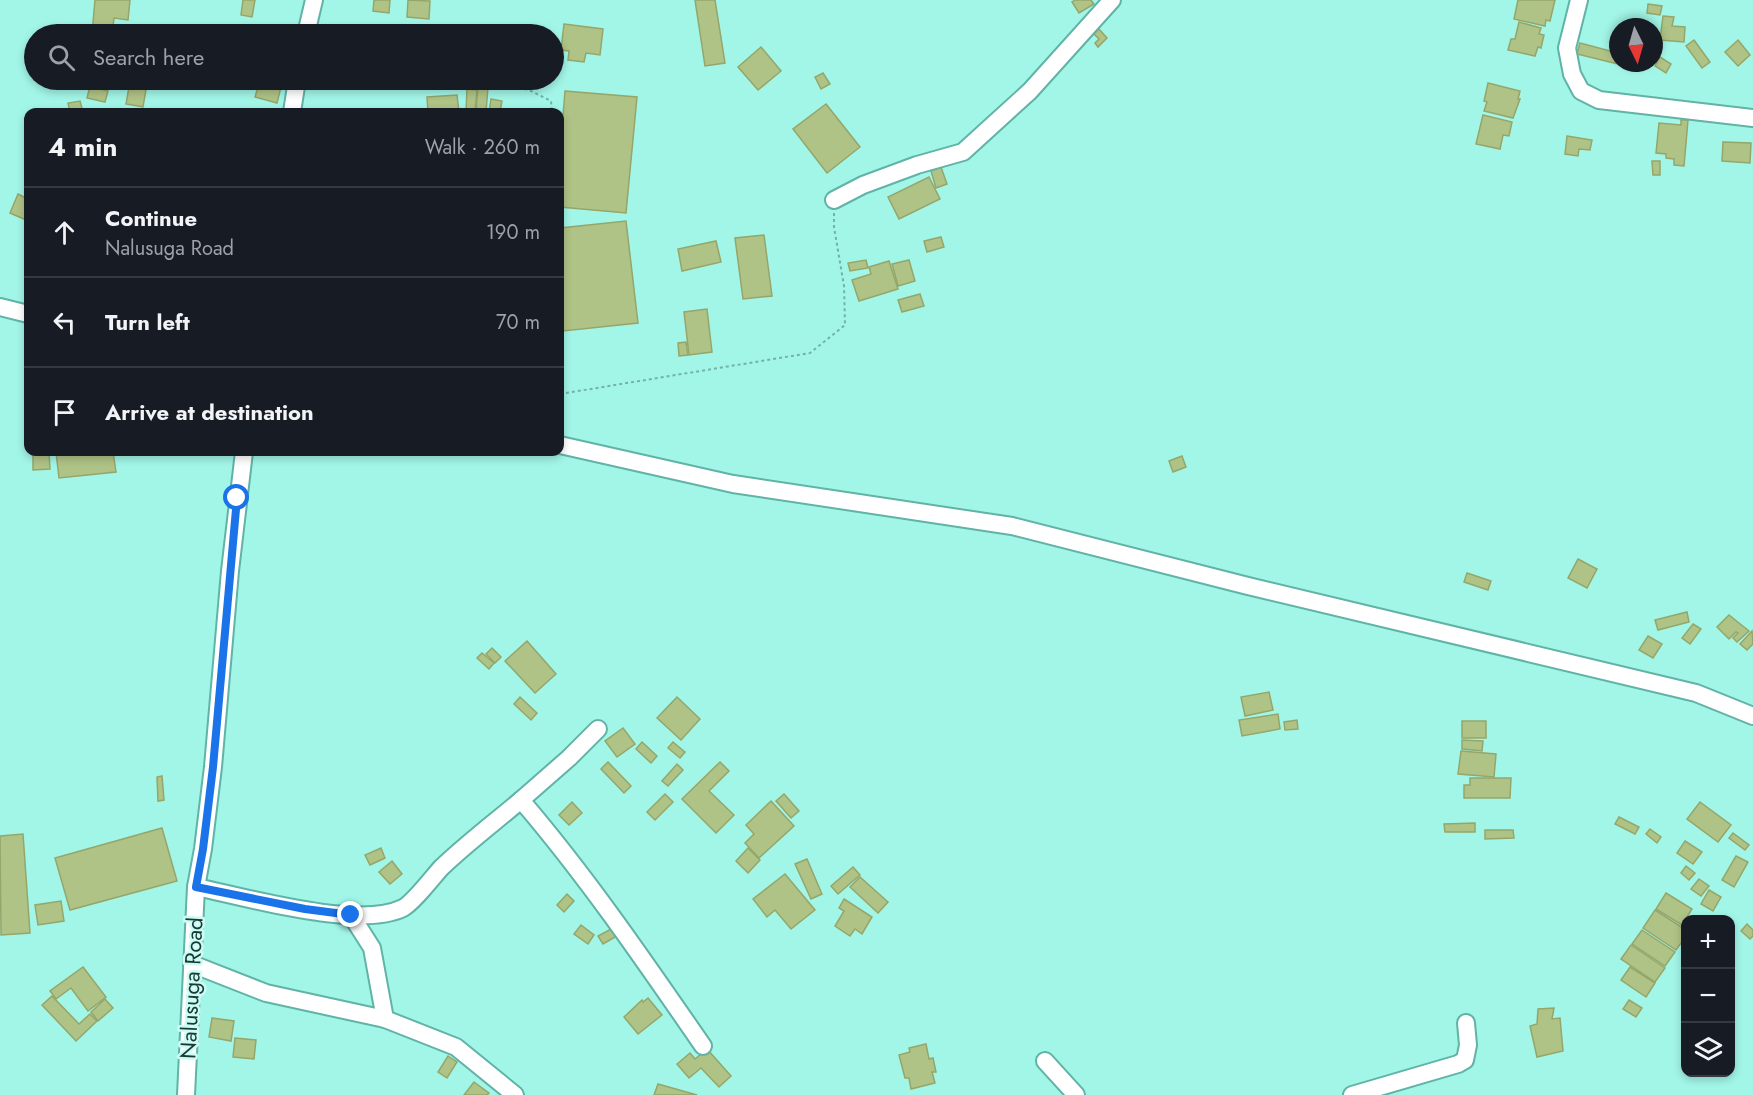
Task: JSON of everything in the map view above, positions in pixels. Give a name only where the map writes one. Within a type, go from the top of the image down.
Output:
[{"type":"street","points":[[308,24],[314,0]]},
{"type":"street","points":[[834,200],[863,185],[963,152],[1030,91],[1112,0]]},
{"type":"street","points":[[1579,0],[1567,48],[1572,74],[1581,91],[1599,100],[1753,118]]},
{"type":"street","points":[[293,108],[295,90]]},
{"type":"street","points":[[0,307],[24,313]]},
{"type":"street","points":[[564,446],[733,484],[1012,526],[1248,586],[1696,693],[1753,716]]},
{"type":"street","name":"Nalusuga Road","points":[[186,1095],[196,887],[213,767],[237,498],[243,456]]},
{"type":"street","points":[[196,887],[305,909],[351,915],[378,915],[404,907],[443,867],[569,758],[598,729]]},
{"type":"street","points":[[521,800],[604,905],[703,1046]]},
{"type":"street","points":[[351,915],[372,948],[385,1019]]},
{"type":"street","points":[[192,964],[267,993],[385,1019],[456,1047],[515,1095]]},
{"type":"street","points":[[1352,1095],[1465,1060],[1468,1045],[1466,1023]]},
{"type":"street","points":[[1045,1061],[1076,1095]]},
{"type":"path","points":[[529,90],[551,101],[552,108]]},
{"type":"path","points":[[564,393],[810,353],[845,325],[844,286],[834,227],[834,200]]},
{"type":"building","points":[[95,0],[130,0],[128,20],[114,18],[113,24],[93,24]]},
{"type":"building","points":[[243,0],[255,0],[252,17],[241,15]]},
{"type":"building","points":[[374,0],[390,0],[389,13],[373,11]]},
{"type":"building","points":[[408,0],[430,1],[429,19],[407,17]]},
{"type":"building","points":[[695,0],[715,0],[725,63],[705,66]]},
{"type":"building","points":[[1091,0],[1094,4],[1079,13],[1072,2]]},
{"type":"building","points":[[1518,0],[1555,0],[1550,21],[1546,20],[1545,26],[1514,19]]},
{"type":"building","points":[[1648,4],[1662,6],[1660,15],[1647,13]]},
{"type":"building","points":[[1663,16],[1674,17],[1672,26],[1685,27],[1684,42],[1663,40]]},
{"type":"building","points":[[1519,22],[1541,28],[1539,34],[1544,35],[1541,48],[1538,47],[1535,56],[1508,50],[1511,39],[1515,39]]},
{"type":"building","points":[[564,24],[603,29],[600,55],[586,53],[584,62],[568,60],[569,51],[564,50]]},
{"type":"building","points":[[1099,29],[1107,38],[1098,47],[1095,43],[1099,39],[1094,34]]},
{"type":"building","points":[[1694,40],[1710,62],[1702,68],[1686,46]]},
{"type":"building","points":[[1738,40],[1750,55],[1738,66],[1725,52]]},
{"type":"building","points":[[1580,43],[1609,51],[1609,62],[1577,54]]},
{"type":"building","points":[[761,47],[781,71],[758,90],[738,67]]},
{"type":"building","points":[[1663,59],[1671,64],[1666,73],[1663,71]]},
{"type":"building","points":[[823,73],[830,84],[821,89],[815,77]]},
{"type":"building","points":[[1488,83],[1520,91],[1518,99],[1520,99],[1513,118],[1484,111]]},
{"type":"building","points":[[89,90],[108,91],[105,102],[87,98]]},
{"type":"building","points":[[128,90],[146,90],[143,107],[126,104]]},
{"type":"building","points":[[257,90],[280,90],[277,103],[255,97]]},
{"type":"building","points":[[467,90],[477,90],[475,108],[466,108]]},
{"type":"building","points":[[478,90],[488,90],[486,108],[476,108]]},
{"type":"building","points":[[565,91],[637,97],[626,213],[564,207]]},
{"type":"building","points":[[457,95],[459,108],[428,108],[427,97]]},
{"type":"building","points":[[491,99],[502,101],[501,108],[490,108]]},
{"type":"building","points":[[80,101],[82,108],[69,108],[68,103]]},
{"type":"building","points":[[826,104],[860,147],[827,173],[793,129]]},
{"type":"building","points":[[1483,115],[1512,122],[1509,136],[1503,135],[1500,149],[1476,144]]},
{"type":"building","points":[[1681,120],[1688,120],[1684,166],[1674,165],[1674,159],[1666,158],[1666,154],[1656,153],[1659,123],[1681,125]]},
{"type":"building","points":[[1567,136],[1592,140],[1590,150],[1579,149],[1578,156],[1565,154]]},
{"type":"building","points":[[1723,142],[1751,143],[1750,163],[1722,161]]},
{"type":"building","points":[[1652,161],[1660,161],[1660,175],[1653,175]]},
{"type":"building","points":[[941,167],[947,184],[936,188],[931,171]]},
{"type":"building","points":[[929,177],[940,199],[899,219],[888,197]]},
{"type":"building","points":[[18,194],[24,197],[24,219],[10,213]]},
{"type":"building","points":[[626,221],[638,323],[564,331],[564,228]]},
{"type":"building","points":[[764,235],[772,296],[743,299],[735,238]]},
{"type":"building","points":[[941,237],[944,247],[927,252],[924,241]]},
{"type":"building","points":[[716,241],[721,262],[682,271],[678,249]]},
{"type":"building","points":[[866,260],[868,268],[850,271],[848,263]]},
{"type":"building","points":[[909,260],[915,281],[898,286],[892,264]]},
{"type":"building","points":[[889,261],[898,289],[859,301],[852,280],[871,274],[869,267]]},
{"type":"building","points":[[920,294],[924,306],[902,312],[898,300]]},
{"type":"building","points":[[707,309],[712,352],[689,355],[684,312]]},
{"type":"building","points":[[686,342],[688,355],[679,356],[678,343]]},
{"type":"building","points":[[33,456],[49,456],[50,469],[33,470]]},
{"type":"building","points":[[56,456],[114,456],[116,472],[59,478]]},
{"type":"building","points":[[1182,456],[1186,467],[1173,472],[1169,461]]},
{"type":"building","points":[[1578,559],[1597,569],[1587,588],[1568,578]]},
{"type":"building","points":[[1467,573],[1491,581],[1488,590],[1464,582]]},
{"type":"building","points":[[1687,612],[1689,622],[1658,630],[1655,620]]},
{"type":"building","points":[[1729,615],[1749,631],[1737,642],[1733,638],[1738,633],[1736,632],[1729,639],[1717,627]]},
{"type":"building","points":[[1693,624],[1701,629],[1690,644],[1682,638]]},
{"type":"building","points":[[1752,631],[1753,644],[1747,650],[1740,644]]},
{"type":"building","points":[[1648,636],[1662,644],[1653,658],[1639,650]]},
{"type":"building","points":[[527,641],[556,674],[535,693],[505,661]]},
{"type":"building","points":[[492,648],[501,657],[495,663],[486,654]]},
{"type":"building","points":[[482,653],[494,663],[489,669],[477,658]]},
{"type":"building","points":[[1269,692],[1273,710],[1245,716],[1241,697]]},
{"type":"building","points":[[520,697],[537,713],[531,720],[514,704]]},
{"type":"building","points":[[677,697],[700,719],[681,740],[657,718]]},
{"type":"building","points":[[1278,714],[1280,729],[1242,736],[1239,720]]},
{"type":"building","points":[[1297,720],[1298,729],[1285,730],[1284,722]]},
{"type":"building","points":[[1462,721],[1486,721],[1486,738],[1462,738]]},
{"type":"building","points":[[623,728],[635,744],[617,757],[605,741]]},
{"type":"building","points":[[1462,740],[1483,741],[1482,751],[1462,749]]},
{"type":"building","points":[[642,742],[657,756],[651,763],[636,749]]},
{"type":"building","points":[[673,742],[685,752],[680,758],[668,748]]},
{"type":"building","points":[[1461,751],[1496,754],[1494,777],[1458,774]]},
{"type":"building","points":[[608,762],[631,786],[624,793],[601,769]]},
{"type":"building","points":[[720,762],[729,771],[709,791],[734,815],[716,833],[682,799]]},
{"type":"building","points":[[677,764],[683,770],[668,786],[662,781]]},
{"type":"building","points":[[162,776],[164,800],[158,801],[157,777]]},
{"type":"building","points":[[1470,778],[1511,778],[1510,798],[1464,798],[1464,785],[1470,785]]},
{"type":"building","points":[[665,794],[673,802],[655,820],[647,812]]},
{"type":"building","points":[[784,794],[799,811],[791,818],[776,801]]},
{"type":"building","points":[[771,801],[794,826],[759,858],[745,843],[754,834],[746,825]]},
{"type":"building","points":[[572,802],[582,813],[569,825],[559,815]]},
{"type":"building","points":[[1700,802],[1731,825],[1718,842],[1687,819]]},
{"type":"building","points":[[1619,817],[1639,827],[1635,834],[1615,824]]},
{"type":"building","points":[[1475,823],[1475,832],[1445,832],[1444,824]]},
{"type":"building","points":[[162,828],[177,881],[70,910],[55,858]]},
{"type":"building","points":[[1650,829],[1661,837],[1657,843],[1646,834]]},
{"type":"building","points":[[1485,830],[1513,830],[1514,838],[1485,839]]},
{"type":"building","points":[[1733,833],[1749,845],[1745,850],[1729,838]]},
{"type":"building","points":[[23,834],[30,933],[1,935],[0,836]]},
{"type":"building","points":[[1685,841],[1702,852],[1693,864],[1677,853]]},
{"type":"building","points":[[381,848],[385,858],[370,865],[365,855]]},
{"type":"building","points":[[748,848],[760,860],[748,873],[736,861]]},
{"type":"building","points":[[1736,856],[1748,862],[1734,887],[1722,880]]},
{"type":"building","points":[[807,859],[822,894],[811,899],[795,864]]},
{"type":"building","points":[[392,861],[402,874],[390,884],[379,872]]},
{"type":"building","points":[[1686,866],[1695,873],[1689,880],[1681,873]]},
{"type":"building","points":[[853,867],[860,875],[838,894],[831,886]]},
{"type":"building","points":[[785,874],[815,910],[791,929],[775,910],[767,917],[753,899]]},
{"type":"building","points":[[860,877],[888,902],[878,913],[850,887]]},
{"type":"building","points":[[1699,879],[1709,886],[1701,896],[1691,889]]},
{"type":"building","points":[[1709,890],[1721,897],[1713,911],[1701,904]]},
{"type":"building","points":[[1666,893],[1692,909],[1688,915],[1681,915],[1681,924],[1656,909]]},
{"type":"building","points":[[567,894],[574,901],[564,912],[557,905]]},
{"type":"building","points":[[844,899],[872,917],[862,934],[855,929],[850,936],[835,926],[844,911],[839,908]]},
{"type":"building","points":[[61,901],[64,921],[38,925],[35,905]]},
{"type":"building","points":[[1655,910],[1681,927],[1681,943],[1676,950],[1643,928]]},
{"type":"building","points":[[1747,924],[1753,930],[1753,936],[1750,939],[1741,931]]},
{"type":"building","points":[[581,925],[594,935],[588,944],[574,934]]},
{"type":"building","points":[[613,928],[617,936],[603,944],[598,936]]},
{"type":"building","points":[[1642,930],[1675,952],[1665,966],[1632,944]]},
{"type":"building","points":[[1631,945],[1665,968],[1655,982],[1621,959]]},
{"type":"building","points":[[83,967],[106,997],[88,1011],[71,988],[56,999],[50,991]]},
{"type":"building","points":[[1630,967],[1655,983],[1646,997],[1621,980]]},
{"type":"building","points":[[52,996],[79,1024],[90,1014],[97,1021],[76,1041],[42,1005]]},
{"type":"building","points":[[648,998],[662,1015],[638,1034],[624,1017],[642,1000],[643,1002]]},
{"type":"building","points":[[105,999],[113,1008],[98,1021],[91,1012]]},
{"type":"building","points":[[1629,1000],[1642,1008],[1636,1017],[1623,1009]]},
{"type":"building","points":[[1554,1008],[1552,1019],[1560,1018],[1563,1051],[1537,1057],[1530,1026],[1537,1024],[1538,1009]]},
{"type":"building","points":[[212,1018],[234,1021],[231,1041],[209,1037]]},
{"type":"building","points":[[235,1038],[256,1040],[254,1059],[233,1057]]},
{"type":"building","points":[[926,1044],[929,1059],[933,1058],[936,1072],[932,1072],[935,1083],[911,1089],[909,1078],[905,1078],[899,1055],[910,1052],[909,1048]]},
{"type":"building","points":[[707,1049],[731,1076],[719,1087],[701,1068],[689,1078],[677,1064],[690,1053],[695,1059]]},
{"type":"building","points":[[448,1056],[457,1062],[447,1078],[438,1072]]},
{"type":"building","points":[[474,1082],[489,1093],[487,1095],[464,1095]]},
{"type":"building","points":[[658,1084],[697,1095],[654,1095]]},
{"type":"route","points":[[237,498],[213,767],[196,887],[305,909],[351,915]]}]
